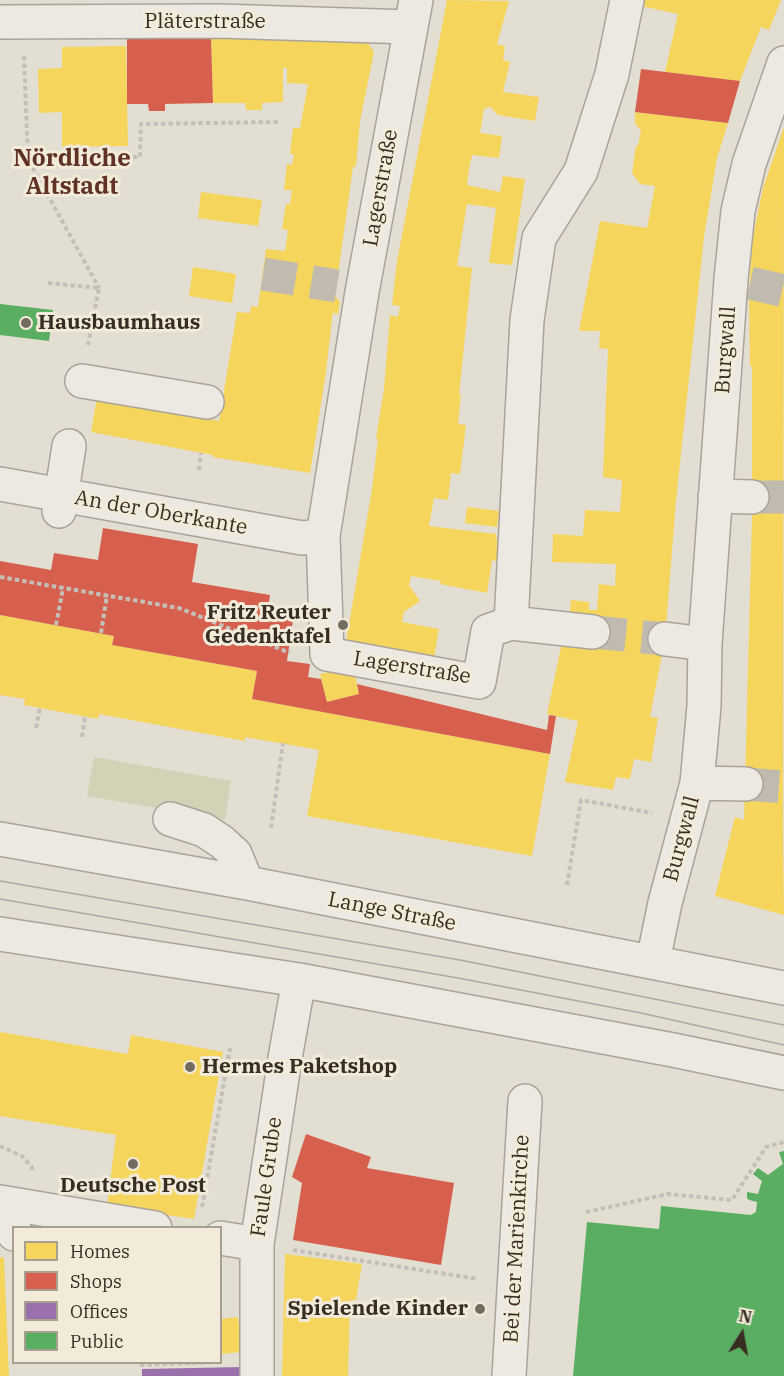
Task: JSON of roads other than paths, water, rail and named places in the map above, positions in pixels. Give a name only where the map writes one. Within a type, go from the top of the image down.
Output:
[{"type":"street","points":[[593,632],[511,623],[526,320],[539,238],[581,171],[612,74],[627,0]]},
{"type":"street","name":"Lagerstraße","points":[[413,14],[350,289],[323,536],[327,654],[479,682],[488,631],[511,623]]},
{"type":"street","name":"Pläterstraße","points":[[13,22],[219,21],[413,14]]},
{"type":"street","name":"Burgwall","points":[[653,961],[665,903],[697,783],[704,706],[705,644],[715,496],[740,281],[738,211],[744,181],[784,63]]},
{"type":"street","points":[[82,381],[207,402]]},
{"type":"street","points":[[60,503],[69,446]]},
{"type":"street","name":"An der Oberkante","points":[[0,483],[60,503],[302,538],[323,536]]},
{"type":"street","points":[[715,496],[752,497]]},
{"type":"street","points":[[665,639],[705,644]]},
{"type":"street","points":[[697,783],[746,784]]},
{"type":"street","points":[[170,819],[204,830],[222,842],[235,854],[247,884]]},
{"type":"street","name":"Lange Straße","points":[[0,839],[653,961],[784,988]]},
{"type":"street","points":[[0,934],[299,980],[784,1073]]},
{"type":"street","name":"Faule Grube","points":[[258,1376],[257,1244],[299,980]]},
{"type":"street","name":"Bei der Marienkirche","points":[[509,1376],[525,1101]]},
{"type":"street","points":[[9,1213],[145,1226]]},
{"type":"street","points":[[222,1231],[257,1244]]},
{"type":"tunnel","points":[[263,274],[337,286]]},
{"type":"tunnel","points":[[750,283],[784,291]]},
{"type":"tunnel","points":[[752,497],[784,497]]},
{"type":"tunnel","points":[[593,632],[665,639]]},
{"type":"tunnel","points":[[746,784],[784,787]]},
{"type":"tram line","points":[[0,881],[460,960],[784,1025]]},
{"type":"tram line","points":[[0,899],[458,978],[641,1013],[784,1045]]},
{"type":"place","name":"Hausbaumhaus","points":[[26,323]]},
{"type":"place","name":"Fritz Reuter Gedenktafel","points":[[343,625]]},
{"type":"place","name":"Hermes Paketshop","points":[[190,1067]]},
{"type":"place","name":"Deutsche Post","points":[[133,1164]]},
{"type":"place","name":"Spielende Kinder","points":[[480,1309]]},
{"type":"district","name":"Nördliche Altstadt","points":[[72,173]]}]
